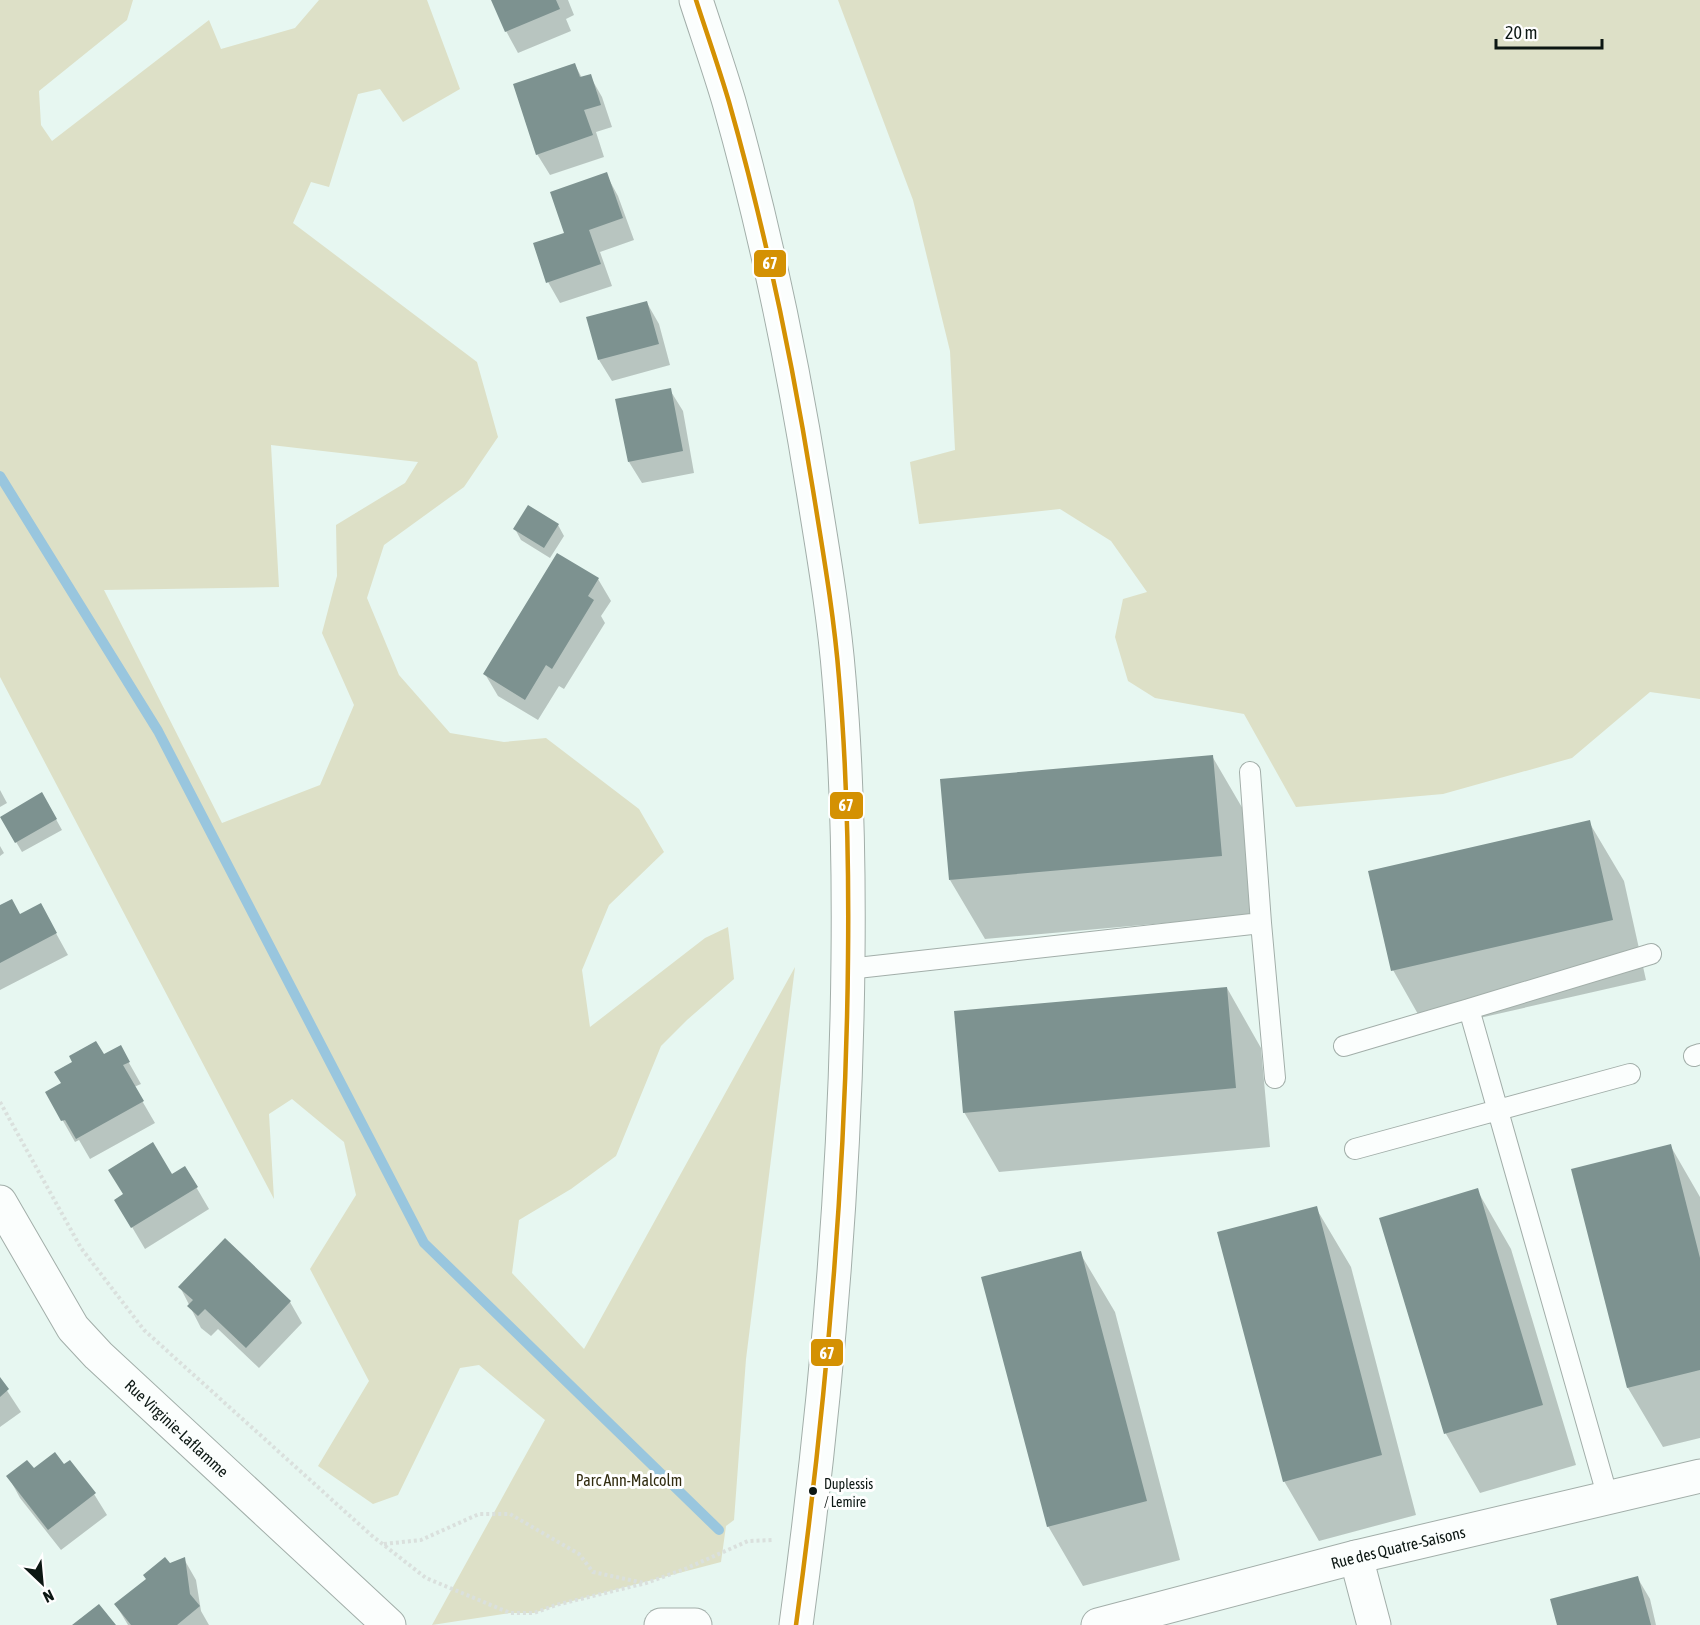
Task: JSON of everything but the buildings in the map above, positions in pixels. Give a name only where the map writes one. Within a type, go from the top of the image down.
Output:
[{"type":"street","points":[[696,0],[729,101],[772,272],[799,402],[820,532],[839,676],[849,854],[848,1045],[834,1280],[819,1446],[796,1625]]},
{"type":"street","name":"Rue Virginie-Laflamme","points":[[0,1202],[73,1328],[98,1355],[389,1625]]},
{"type":"street","name":"Rue des Quatre-Saisons","points":[[1098,1625],[1356,1557],[1700,1476]]},
{"type":"street","points":[[1356,1557],[1374,1625]]},
{"type":"street","points":[[661,1625],[695,1625]]},
{"type":"lane","points":[[1250,772],[1275,1077]]},
{"type":"lane","points":[[848,969],[1261,923]]},
{"type":"lane","points":[[1344,1046],[1651,954]]},
{"type":"lane","points":[[1469,1009],[1608,1498]]},
{"type":"lane","points":[[1355,1149],[1630,1074]]},
{"type":"path","points":[[0,1102],[81,1248],[144,1330],[371,1535],[426,1578],[510,1613],[534,1613],[556,1605],[646,1583],[685,1569],[748,1540],[808,1540]]},
{"type":"path","points":[[371,1535],[386,1545],[421,1540],[479,1514],[510,1514],[579,1554],[593,1572],[646,1583]]},
{"type":"green space","name":"Parc Ann-Malcolm","points":[[0,0],[133,0],[127,20],[39,91],[41,125],[52,141],[209,20],[221,49],[295,28],[319,0],[427,0],[460,89],[403,122],[380,89],[358,94],[329,187],[311,182],[293,223],[477,362],[498,437],[464,487],[384,545],[367,598],[399,675],[450,733],[504,742],[546,738],[639,809],[664,852],[609,905],[582,970],[590,1027],[705,938],[728,927],[734,979],[661,1046],[616,1156],[571,1189],[519,1220],[512,1273],[584,1349],[795,967],[746,1359],[734,1520],[726,1526],[721,1562],[534,1613],[510,1613],[432,1625],[545,1420],[479,1365],[460,1368],[398,1495],[373,1504],[318,1466],[369,1381],[310,1269],[356,1195],[344,1142],[292,1099],[269,1114],[274,1199],[0,677]],"holes":[[[271,445],[418,462],[405,483],[336,525],[337,576],[322,633],[354,705],[320,785],[222,823],[104,590],[279,587]]]},
{"type":"green space","points":[[838,0],[1700,0],[1700,699],[1650,692],[1572,758],[1443,794],[1296,807],[1244,714],[1155,698],[1128,681],[1115,637],[1123,599],[1147,592],[1111,541],[1060,509],[919,524],[910,462],[955,450],[950,351],[913,200]]},
{"type":"waterway","points":[[0,476],[158,731],[424,1243],[719,1530]]},
{"type":"transit line","name":"67","points":[[696,0],[742,150],[787,343],[831,607],[844,748],[848,923],[839,1209],[825,1376],[796,1625]]},
{"type":"place","name":"Duplessis / Lemire","points":[[813,1491]]}]
